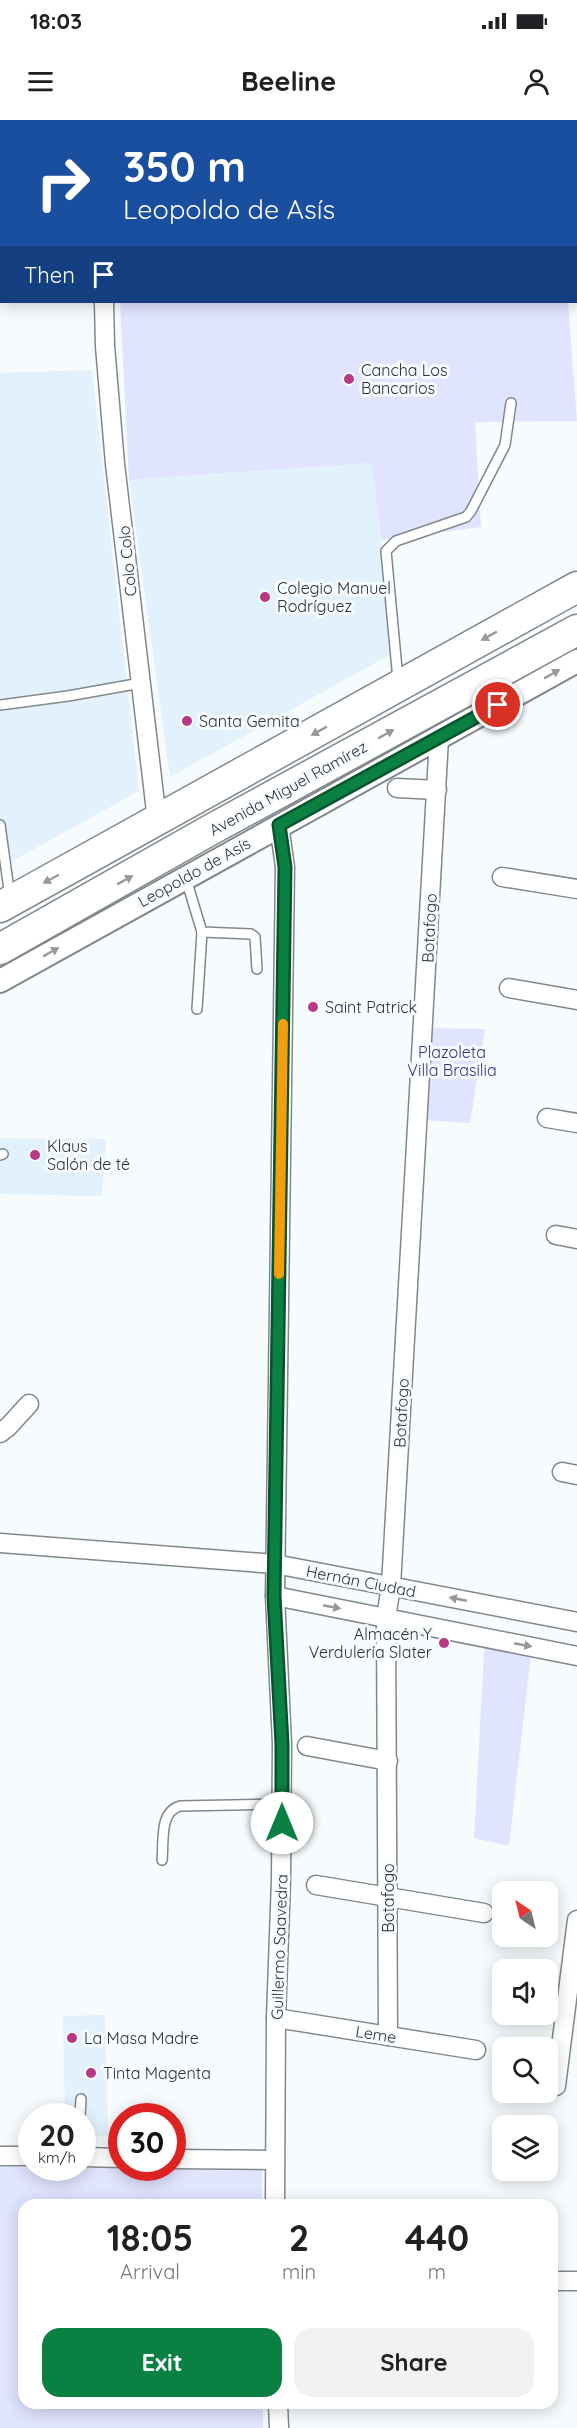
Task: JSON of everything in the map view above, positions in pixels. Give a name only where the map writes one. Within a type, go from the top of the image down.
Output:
[{"type":"main road","name":"Avenida Miguel Ramírez","points":[[6,904],[577,587]]},
{"type":"main road","name":"Avenida Miguel Ramírez","points":[[0,949],[577,630]]},
{"type":"main road","points":[[66,913],[75,894],[157,820]]},
{"type":"street","name":"Colo Colo","points":[[104,303],[105,346],[115,464],[157,820]]},
{"type":"street","name":"Leopoldo de Asís","points":[[0,981],[577,661]]},
{"type":"street","name":"Botafogo","points":[[388,2036],[386,1618],[391,1586],[439,738]]},
{"type":"street","points":[[397,789],[437,790]]},
{"type":"street","name":"Guillermo Saavedra","points":[[275,2199],[282,1744],[274,1596],[285,867],[279,825]]},
{"type":"street","points":[[502,877],[577,889]]},
{"type":"street","points":[[509,988],[577,1000]]},
{"type":"street","points":[[547,1118],[577,1123]]},
{"type":"street","points":[[556,1235],[577,1239]]},
{"type":"street","points":[[0,1433],[28,1404]]},
{"type":"street","name":"Hernán Ciudad","points":[[0,1543],[275,1564],[577,1622]]},
{"type":"street","name":"Hernán Ciudad","points":[[274,1596],[577,1656]]},
{"type":"street","points":[[308,1746],[388,1761]]},
{"type":"street","points":[[316,1885],[484,1913]]},
{"type":"street","points":[[558,2071],[577,1920]]},
{"type":"street","name":"Leme","points":[[276,2019],[476,2050]]},
{"type":"street","points":[[0,2156],[18,2156]]},
{"type":"street","points":[[186,2158],[275,2160]]},
{"type":"street","points":[[558,2281],[577,2281]]},
{"type":"street","points":[[278,2409],[279,2428]]},
{"type":"lane","points":[[398,686],[386,551],[389,545],[396,541],[466,517],[504,445],[511,403]]},
{"type":"lane","points":[[0,705],[141,683]]},
{"type":"lane","points":[[0,825],[6,904]]},
{"type":"lane","points":[[185,877],[202,932],[196,1009]]},
{"type":"lane","points":[[202,932],[251,934],[255,937],[257,969]]},
{"type":"lane","points":[[162,1860],[166,1815],[172,1808],[282,1804]]},
{"type":"shaded area","points":[[92,370],[139,791],[0,868],[0,373]]},
{"type":"shaded area","name":"Colegio Manuel Rodríguez","points":[[373,463],[391,654],[170,777],[129,480]]},
{"type":"shaded area","points":[[0,1138],[106,1139],[102,1196],[0,1194]]},
{"type":"shaded area","points":[[105,2015],[108,2136],[96,2136],[96,2103],[65,2103],[63,2016]]},
{"type":"green space","name":"Cancha Los Bancarios","points":[[120,303],[568,303],[577,421],[475,422],[481,527],[381,540],[372,463],[129,480]]},
{"type":"green space","name":"Plazoleta Villa Brasilia","points":[[426,1028],[485,1029],[470,1123],[421,1120]]},
{"type":"green space","points":[[485,1635],[532,1645],[509,1846],[474,1838]]},
{"type":"green space","points":[[0,2167],[18,2167],[18,2181],[96,2181],[96,2168],[108,2168],[108,2181],[186,2181],[186,2169],[262,2170],[262,2199],[18,2199],[18,2409],[263,2409],[263,2428],[0,2428]]},
{"type":"slow traffic","points":[[279,1274],[283,1024]]},
{"type":"place","name":"Cancha Los Bancarios","points":[[349,379]]},
{"type":"place","name":"Colegio Manuel Rodríguez","points":[[265,597]]},
{"type":"place","name":"Santa Gemita","points":[[187,721]]},
{"type":"place","name":"Saint Patrick","points":[[313,1007]]},
{"type":"place","name":"Klaus Salón de té","points":[[35,1155]]},
{"type":"place","name":"Almacén Y Verdulería Slater","points":[[444,1643]]},
{"type":"place","name":"La Masa Madre","points":[[72,2038]]},
{"type":"place","name":"Tinta Magenta","points":[[91,2073]]},
{"type":"route","points":[[282,1823],[282,1744],[274,1596],[285,867],[279,825],[498,705]]}]
